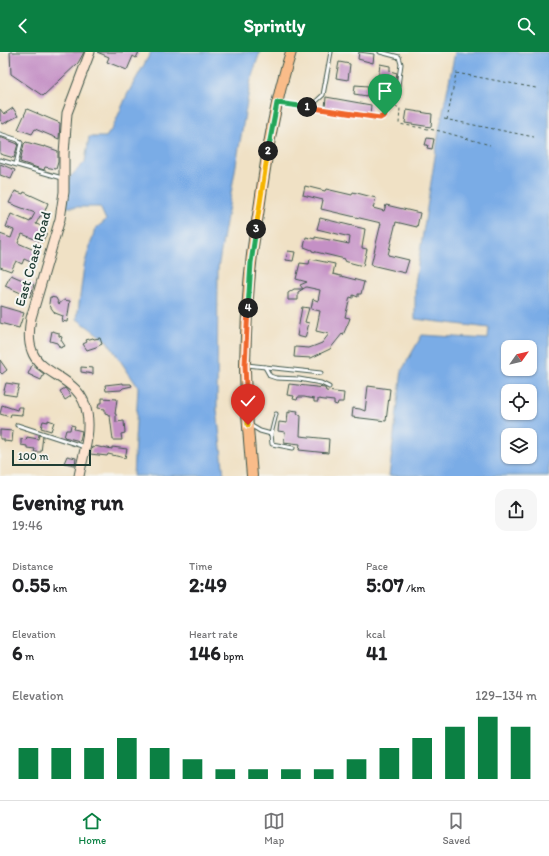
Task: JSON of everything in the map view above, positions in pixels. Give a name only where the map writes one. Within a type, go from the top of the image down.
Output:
[{"type":"main road","name":"East Coast Road","points":[[79,476],[88,426],[87,412],[84,401],[78,391],[39,362],[32,352],[30,340],[31,318],[60,219],[64,192],[67,113],[90,52]]},
{"type":"main road","points":[[252,476],[245,365],[246,322],[251,263],[265,164],[283,75],[291,52]]},
{"type":"lane","points":[[309,108],[323,95],[331,52]]},
{"type":"lane","points":[[380,52],[399,57],[401,64],[396,100],[391,104]]},
{"type":"lane","points":[[0,134],[18,140],[21,143],[16,164]]},
{"type":"lane","points":[[0,160],[64,178]]},
{"type":"lane","points":[[245,365],[321,373]]},
{"type":"lane","points":[[265,367],[270,376],[276,378],[321,382],[329,386]]},
{"type":"lane","points":[[276,414],[271,434],[272,444],[293,448]]},
{"type":"lane","points":[[248,425],[260,431],[271,434]]},
{"type":"lane","points":[[17,426],[85,447]]},
{"type":"path","points":[[447,120],[456,73],[536,88]]},
{"type":"path","points":[[277,103],[380,118],[385,115],[391,104],[400,108],[399,124],[440,131],[490,145]]},
{"type":"path","points":[[444,119],[534,137]]},
{"type":"water","points":[[151,52],[260,52],[251,79],[218,268],[217,409],[224,476],[133,476],[138,387],[107,341],[77,319],[84,266],[95,229],[106,220],[100,207],[65,207],[70,177],[85,162],[89,137],[106,137],[113,127],[127,95]]},
{"type":"water","points":[[455,52],[549,52],[549,476],[389,476],[402,370],[422,335],[488,339],[489,328],[415,319],[415,284],[439,131]]},
{"type":"building","points":[[10,52],[84,52],[78,63],[43,96],[11,74]]},
{"type":"building","points":[[97,52],[139,52],[136,58],[133,56],[127,70],[107,62],[109,57]]},
{"type":"building","points":[[359,52],[374,54],[373,63],[358,59]]},
{"type":"building","points":[[339,62],[350,64],[348,80],[336,78]]},
{"type":"building","points":[[380,64],[390,66],[390,71],[397,73],[395,84],[388,83],[388,89],[377,88]]},
{"type":"building","points":[[355,85],[368,86],[367,96],[354,94]]},
{"type":"building","points":[[326,97],[371,105],[370,115],[325,108]]},
{"type":"building","points":[[13,108],[18,116],[3,124],[0,120],[0,109],[4,114]]},
{"type":"building","points":[[27,109],[60,123],[59,139],[35,129],[32,134],[18,129]]},
{"type":"building","points":[[407,110],[432,114],[431,127],[405,123]]},
{"type":"building","points":[[0,137],[18,144],[14,158],[0,154]]},
{"type":"building","points":[[427,138],[434,139],[432,149],[427,148],[428,145],[425,145]]},
{"type":"building","points":[[26,142],[58,151],[58,162],[56,169],[45,167],[44,170],[20,162],[24,144]]},
{"type":"building","points":[[0,164],[15,170],[11,179],[0,175]]},
{"type":"building","points":[[305,186],[352,195],[353,192],[376,198],[373,208],[384,211],[386,205],[420,213],[417,227],[396,222],[388,255],[409,260],[405,273],[371,265],[381,223],[321,209],[323,200],[303,195]]},
{"type":"building","points":[[15,191],[23,194],[24,192],[48,203],[43,216],[40,216],[36,224],[47,228],[46,235],[42,242],[22,234],[18,243],[39,252],[38,258],[35,264],[24,259],[22,264],[16,261],[11,271],[0,267],[0,234],[11,238],[14,230],[6,227],[11,214],[30,222],[35,213],[9,203]]},
{"type":"building","points":[[320,218],[365,229],[362,248],[367,249],[363,266],[344,261],[345,259],[312,251],[304,247],[306,237],[315,239],[315,237],[349,244],[350,237],[317,229]]},
{"type":"building","points":[[288,251],[295,252],[293,261],[286,260]]},
{"type":"building","points":[[310,259],[335,264],[333,274],[364,282],[361,294],[358,294],[358,297],[353,295],[353,298],[350,297],[345,317],[350,318],[343,335],[342,334],[330,349],[311,358],[294,357],[295,347],[309,348],[317,345],[322,343],[329,334],[316,331],[320,311],[311,309],[313,299],[318,301],[320,290],[306,287],[303,289],[300,285],[307,282],[296,279],[300,263],[309,264]]},
{"type":"building","points":[[11,275],[34,285],[30,297],[5,286]]},
{"type":"building","points":[[294,289],[303,289],[298,292],[298,300],[288,300],[288,293]]},
{"type":"building","points":[[50,297],[56,298],[59,304],[64,300],[70,301],[67,322],[62,321],[63,316],[55,313],[52,309],[49,304]]},
{"type":"building","points":[[0,306],[24,313],[19,328],[0,323]]},
{"type":"building","points":[[302,307],[309,308],[305,322],[309,323],[305,338],[297,336]]},
{"type":"building","points":[[52,331],[59,333],[59,336],[62,337],[61,340],[65,346],[60,348],[57,343],[50,341]]},
{"type":"building","points":[[100,338],[102,344],[87,350],[83,344],[87,342],[86,340]]},
{"type":"building","points":[[0,360],[7,370],[2,374],[0,372]]},
{"type":"building","points":[[32,365],[44,374],[41,380],[28,374]]},
{"type":"building","points":[[81,367],[93,368],[93,374],[81,372]]},
{"type":"building","points":[[6,383],[19,385],[16,396],[3,394]]},
{"type":"building","points":[[123,383],[131,384],[132,386],[121,390],[106,391],[105,385]]},
{"type":"building","points":[[289,384],[325,388],[326,391],[344,393],[343,402],[338,402],[337,405],[334,404],[334,401],[318,399],[318,402],[314,402],[314,399],[304,397],[298,397],[297,400],[293,399],[294,396],[287,395]]},
{"type":"building","points":[[368,386],[390,389],[386,421],[352,417],[353,408],[365,411]]},
{"type":"building","points":[[65,388],[71,396],[65,400],[60,391]]},
{"type":"building","points":[[102,398],[117,399],[115,414],[116,422],[124,421],[125,433],[121,434],[122,440],[113,440],[110,416],[105,413],[105,409],[98,408],[99,403],[102,403]]},
{"type":"building","points":[[2,405],[17,410],[18,407],[23,407],[22,415],[11,414],[10,417],[0,414]]},
{"type":"building","points":[[290,410],[298,411],[297,413],[301,416],[300,436],[329,439],[328,453],[299,450],[300,444],[284,442],[285,432],[278,431],[279,422],[287,423],[288,412],[290,413]]},
{"type":"building","points":[[48,420],[54,422],[51,431],[41,428],[43,421],[48,422]]},
{"type":"building","points":[[71,425],[75,426],[74,429],[82,431],[80,441],[64,437],[66,430],[70,430]]},
{"type":"building","points":[[0,430],[13,431],[12,442],[0,439]]},
{"type":"building","points":[[39,435],[43,436],[41,452],[34,452],[35,449],[27,448],[27,446],[21,445],[21,439],[26,440],[27,437],[38,439]]},
{"type":"building","points":[[95,446],[112,449],[112,447],[127,449],[125,458],[108,454],[107,456],[90,454],[92,447],[94,448]]},
{"type":"building","points":[[67,456],[76,458],[75,465],[64,463]]},
{"type":"route","points":[[248,425],[245,365],[246,322],[251,263],[265,164],[277,103],[380,118],[385,115]]}]
